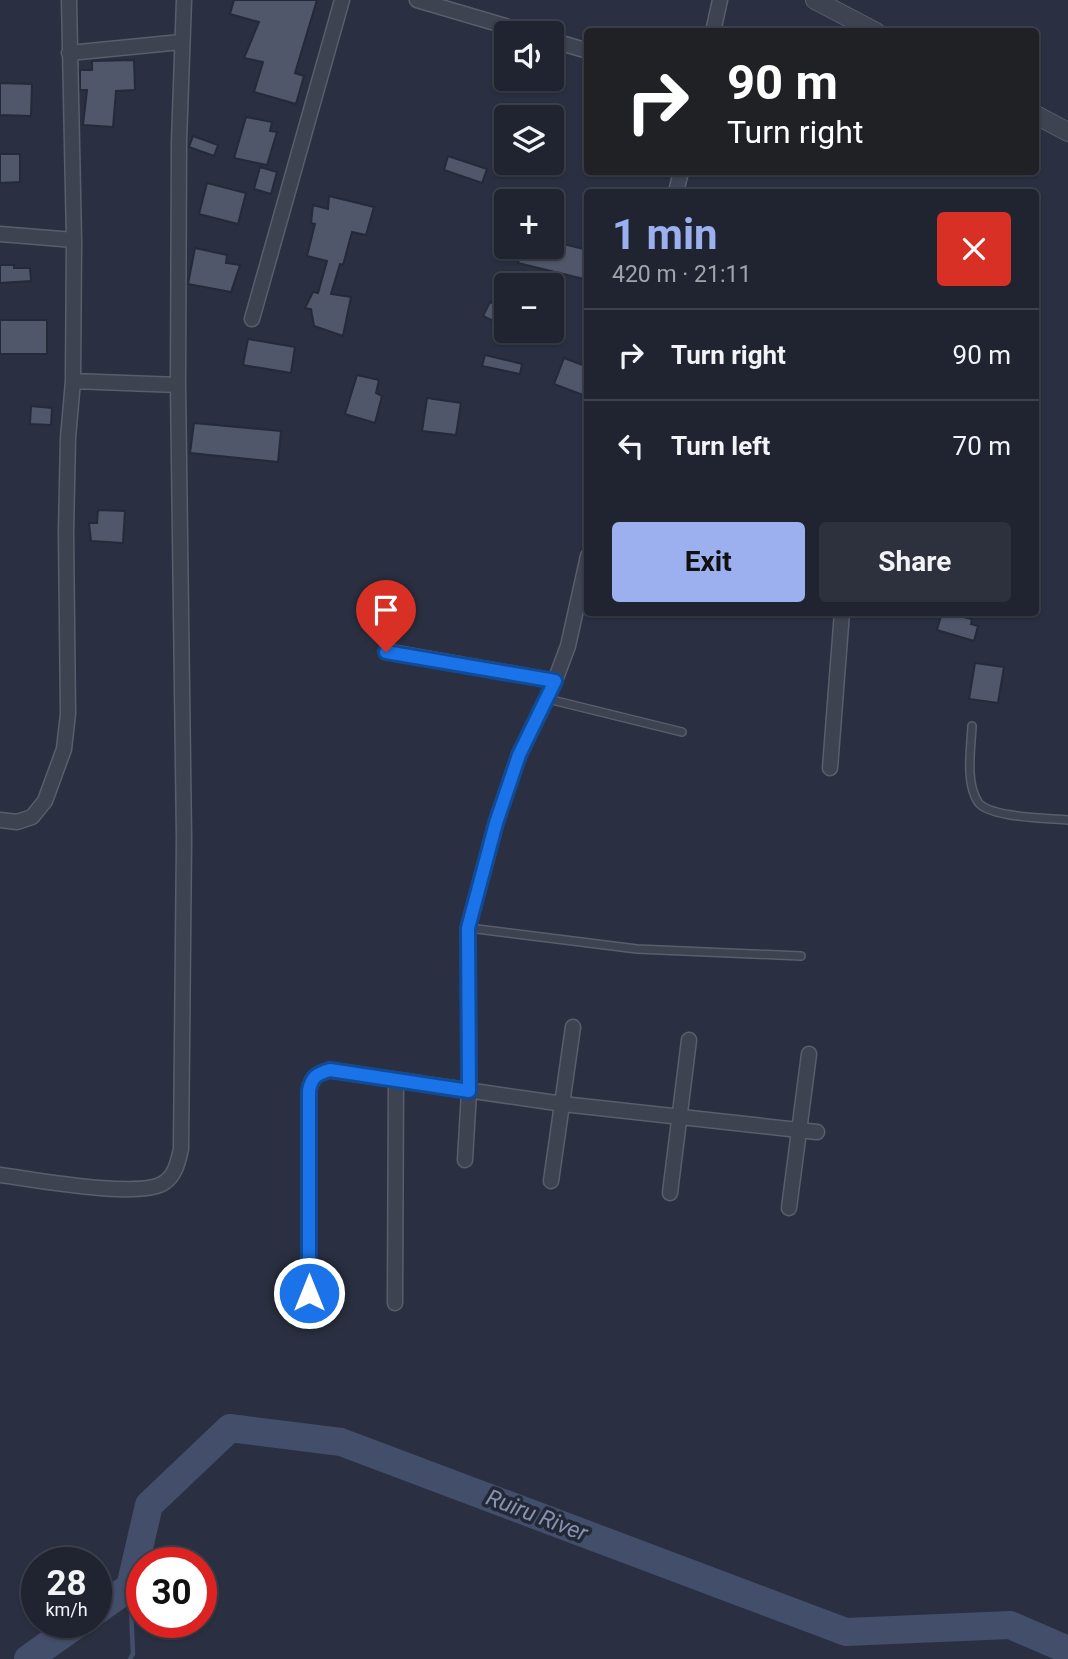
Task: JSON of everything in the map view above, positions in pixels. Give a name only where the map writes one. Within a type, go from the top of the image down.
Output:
[{"type":"street","points":[[0,820],[17,821],[32,817],[45,801],[64,749],[68,714],[66,532],[68,438],[73,381],[74,240],[69,0]]},
{"type":"street","points":[[0,1175],[110,1188],[147,1189],[164,1183],[175,1170],[181,1149],[184,839],[178,385],[181,42],[184,0]]},
{"type":"street","points":[[252,319],[342,0]]},
{"type":"street","points":[[417,0],[494,23]]},
{"type":"street","points":[[714,28],[720,0]]},
{"type":"street","points":[[815,0],[868,28]]},
{"type":"street","points":[[69,53],[181,42]]},
{"type":"street","points":[[564,44],[584,50]]},
{"type":"street","points":[[1039,117],[1068,132]]},
{"type":"street","points":[[0,234],[74,240]]},
{"type":"street","points":[[73,381],[178,385]]},
{"type":"street","points":[[465,1160],[469,1091],[468,928],[496,823],[519,755],[547,699],[568,646],[584,575]]},
{"type":"street","points":[[830,768],[842,616]]},
{"type":"street","points":[[386,652],[555,681]]},
{"type":"street","points":[[551,1181],[573,1027]]},
{"type":"street","points":[[670,1192],[689,1040]]},
{"type":"street","points":[[789,1208],[809,1054]]},
{"type":"street","points":[[309,1293],[309,1090],[311,1079],[318,1073],[330,1070],[563,1104],[817,1132]]},
{"type":"street","points":[[395,1303],[396,1080]]},
{"type":"lane","points":[[547,699],[682,732]]},
{"type":"lane","points":[[972,726],[972,784],[980,805],[1021,816],[1068,820]]},
{"type":"lane","points":[[468,928],[637,949],[801,956]]},
{"type":"building","points":[[234,0],[317,0],[295,73],[304,76],[296,104],[254,92],[263,62],[244,58],[259,22],[230,14]]},
{"type":"building","points":[[134,60],[135,90],[116,91],[113,127],[83,125],[87,90],[80,90],[80,70],[92,70],[92,61]]},
{"type":"building","points":[[0,83],[32,84],[31,116],[0,115]]},
{"type":"building","points":[[246,117],[272,122],[270,131],[277,132],[267,165],[234,158]]},
{"type":"building","points":[[193,136],[218,145],[214,156],[189,147]]},
{"type":"building","points":[[0,154],[20,154],[20,182],[0,183]]},
{"type":"building","points":[[448,156],[487,169],[482,183],[444,170]]},
{"type":"building","points":[[260,167],[277,172],[271,194],[254,189]]},
{"type":"building","points":[[207,183],[246,193],[238,224],[199,214]]},
{"type":"building","points":[[329,196],[374,207],[366,235],[352,232],[331,294],[351,297],[343,336],[314,326],[311,309],[305,308],[313,292],[318,293],[327,261],[307,256],[315,224],[311,223],[313,205],[328,209]]},
{"type":"building","points":[[564,244],[584,249],[584,279],[564,273],[518,263],[519,259],[564,259]]},
{"type":"building","points":[[195,248],[227,255],[226,263],[240,265],[231,292],[188,284]]},
{"type":"building","points":[[0,265],[30,268],[31,281],[0,283]]},
{"type":"building","points":[[490,302],[494,304],[494,321],[483,316]]},
{"type":"building","points":[[0,320],[47,320],[47,354],[0,354]]},
{"type":"building","points":[[248,339],[295,347],[291,373],[243,365]]},
{"type":"building","points":[[485,355],[522,364],[520,374],[482,366]]},
{"type":"building","points":[[564,358],[584,366],[584,395],[554,384]]},
{"type":"building","points":[[357,375],[379,380],[376,393],[382,396],[375,423],[345,414]]},
{"type":"building","points":[[427,398],[461,403],[456,435],[422,431]]},
{"type":"building","points":[[31,406],[52,408],[51,425],[30,424]]},
{"type":"building","points":[[194,423],[281,431],[278,462],[190,453]]},
{"type":"building","points":[[98,510],[125,511],[123,543],[91,541],[89,523],[97,523]]},
{"type":"building","points":[[941,616],[972,619],[971,624],[978,626],[974,641],[937,630]]},
{"type":"building","points":[[975,663],[1004,667],[998,703],[969,699]]},
{"type":"waterway","name":"Ruiru River","points":[[112,1600],[130,1587],[149,1505],[230,1428],[341,1442],[846,1632],[1010,1625],[1068,1650]]},
{"type":"waterway","name":"Ruiru River","points":[[28,1659],[58,1638]]},
{"type":"waterway","points":[[130,1659],[133,1654],[132,1638]]},
{"type":"route","points":[[309,1293],[311,1079],[318,1073],[330,1070],[469,1091],[468,928],[496,823],[519,755],[555,681],[386,652]]}]
